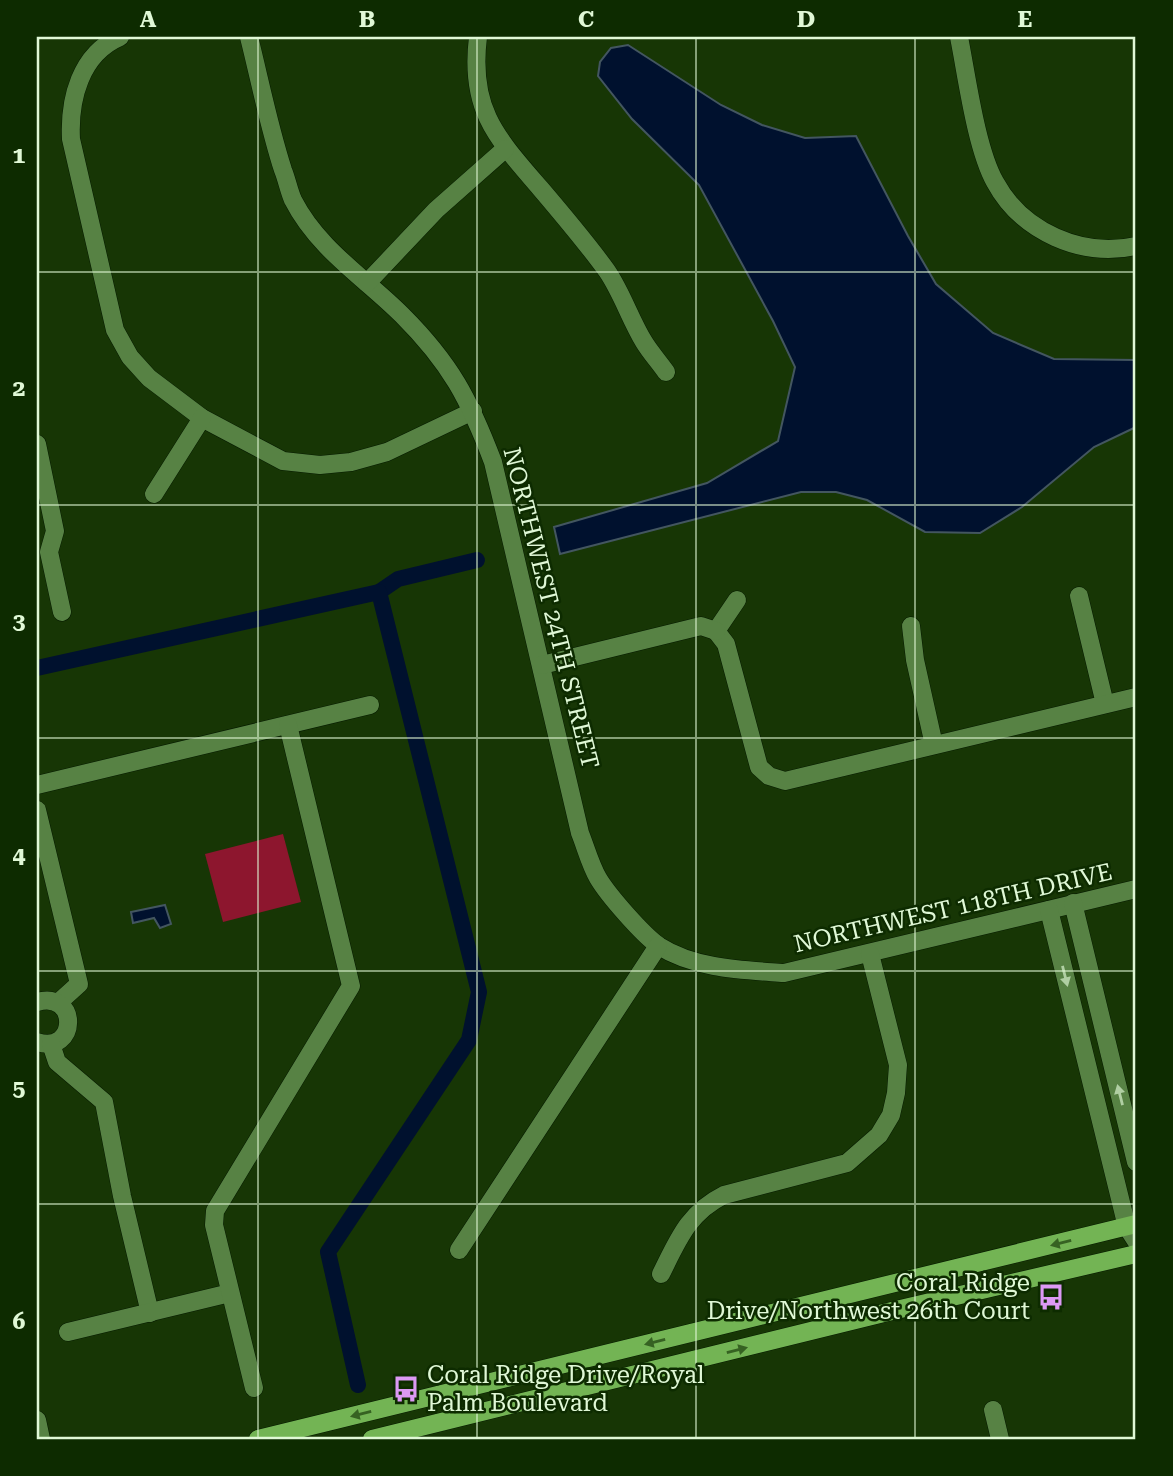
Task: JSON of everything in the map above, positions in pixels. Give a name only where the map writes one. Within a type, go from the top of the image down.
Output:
[{"type":"main road","points":[[257,1439],[1133,1230]]},
{"type":"main road","points":[[372,1439],[1136,1254]]},
{"type":"main road","points":[[618,1351],[624,1378]]},
{"type":"street","points":[[120,37],[96,55],[81,75],[69,113],[71,139],[115,330],[130,357],[149,378],[202,418],[283,461],[320,465],[351,462],[387,452],[473,411]]},
{"type":"street","name":"NORTHWEST 24TH STREET","points":[[249,37],[278,153],[293,200],[318,237],[434,348],[456,379],[473,411],[493,463],[580,833],[598,878],[623,910],[658,946]]},
{"type":"street","points":[[478,37],[475,63],[481,100],[492,128],[505,149],[609,273],[645,343],[666,372]]},
{"type":"street","points":[[958,37],[981,144],[995,182],[1016,210],[1046,233],[1080,247],[1116,250],[1136,246]]},
{"type":"street","points":[[367,283],[436,210],[505,149]]},
{"type":"street","points":[[154,494],[202,418]]},
{"type":"street","points":[[37,444],[55,531],[43,551],[62,612]]},
{"type":"street","points":[[1079,596],[1105,704]]},
{"type":"street","points":[[716,631],[737,600]]},
{"type":"street","points":[[542,665],[701,626],[716,631],[726,644],[759,767],[769,776],[785,781],[1136,697]]},
{"type":"street","points":[[911,626],[915,660],[934,745]]},
{"type":"street","points":[[37,785],[370,705]]},
{"type":"street","points":[[254,1388],[214,1225],[215,1211],[351,986],[288,725]]},
{"type":"street","points":[[37,810],[79,984],[58,1003]]},
{"type":"street","name":"NORTHWEST 118TH DRIVE","points":[[658,946],[692,960],[737,970],[784,973],[1136,889]]},
{"type":"street","points":[[1073,903],[1136,1162]]},
{"type":"street","points":[[1049,909],[1133,1230]]},
{"type":"street","points":[[460,1250],[658,946]]},
{"type":"street","points":[[661,1275],[682,1232],[706,1204],[724,1195],[847,1163],[879,1135],[891,1115],[898,1065],[870,954]]},
{"type":"street","points":[[38,1002],[51,1000],[58,1003],[68,1016],[68,1029],[58,1041],[44,1043],[57,1062],[104,1102],[122,1196],[150,1313]]},
{"type":"street","points":[[68,1332],[230,1293]]},
{"type":"street","points":[[993,1410],[1000,1439]]},
{"type":"street","points":[[37,1420],[41,1439]]},
{"type":"shaded area","points":[[283,834],[301,902],[223,922],[205,854]]},
{"type":"water","points":[[628,45],[721,105],[762,125],[805,138],[856,136],[936,284],[993,333],[1054,359],[1136,360],[1136,427],[1094,447],[1022,507],[980,533],[925,532],[867,500],[836,492],[801,492],[560,554],[554,527],[707,483],[778,441],[795,367],[699,185],[632,119],[598,76],[600,62],[611,48]]},
{"type":"water","points":[[165,905],[171,924],[160,928],[154,918],[133,923],[131,912]]},
{"type":"waterway","points":[[379,592],[398,579],[477,560]]},
{"type":"waterway","points":[[37,668],[379,592],[479,992],[469,1040],[328,1252],[358,1385]]},
{"type":"place","name":"Coral Ridge Drive/Northwest 26th Court","points":[[1051,1297]]},
{"type":"place","name":"Coral Ridge Drive/Royal Palm Boulevard","points":[[406,1389]]}]
